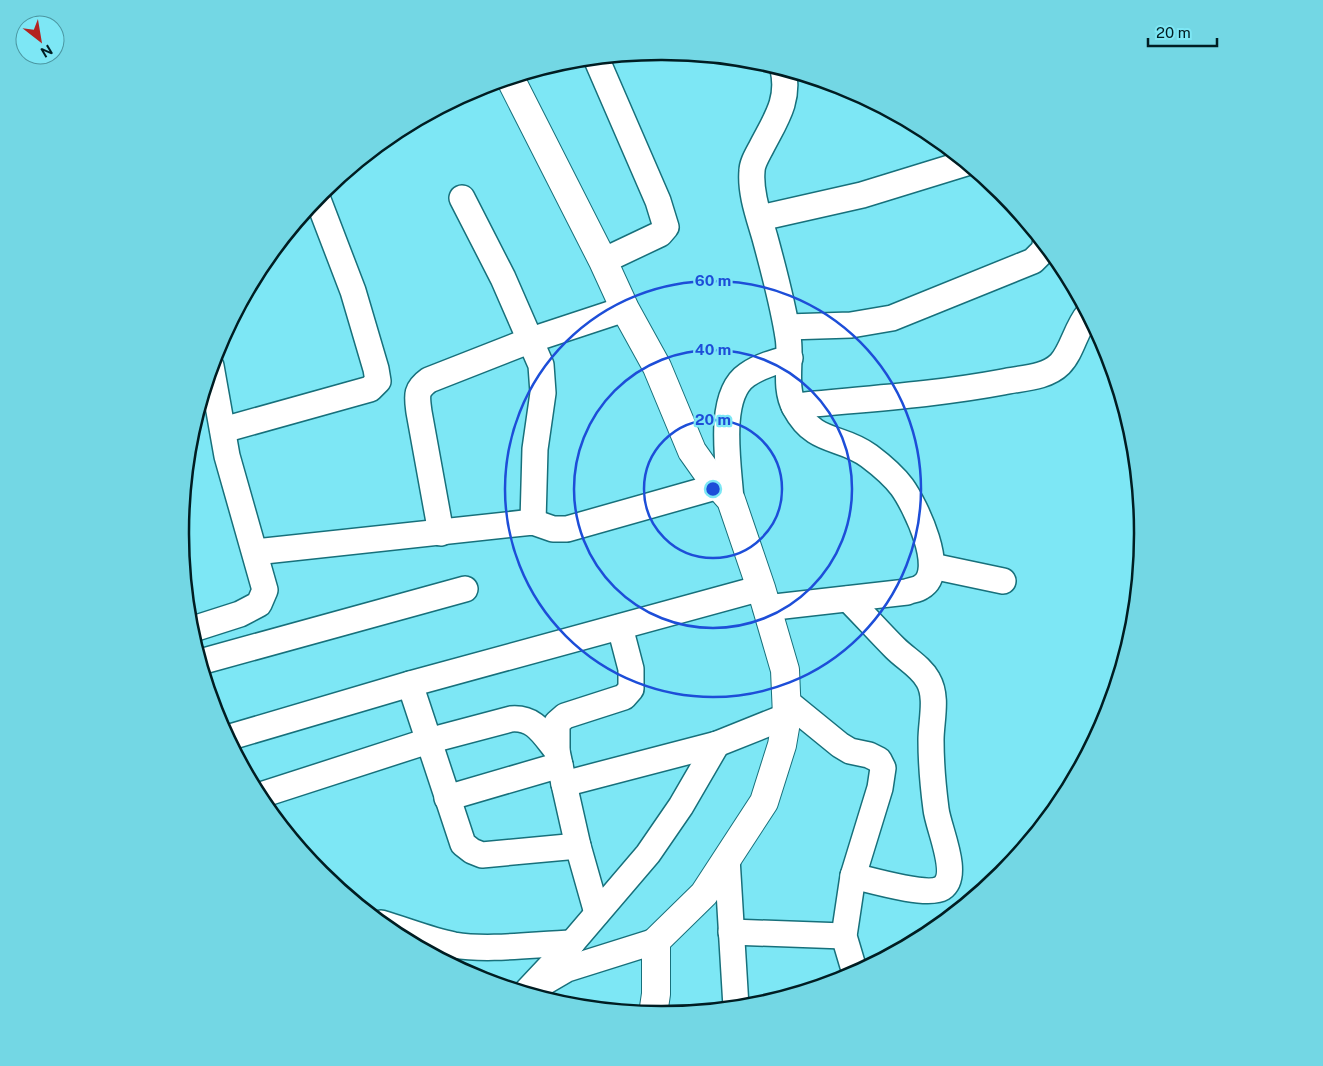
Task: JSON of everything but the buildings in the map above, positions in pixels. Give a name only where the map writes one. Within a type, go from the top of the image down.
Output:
[{"type":"street","points":[[599,64],[658,201],[666,227],[660,234],[603,261]]},
{"type":"street","points":[[234,736],[410,684],[620,627],[764,598],[848,599],[907,592],[922,587],[929,578],[932,554],[921,524],[903,488],[891,474],[866,453],[813,431],[802,421],[790,393],[790,358],[787,327],[760,218],[752,170],[758,153],[784,100],[785,76]]},
{"type":"street","points":[[513,84],[603,261],[624,309],[657,367],[692,451],[725,493],[764,598],[785,670],[786,709],[782,745],[764,802],[704,894],[656,941],[567,969],[533,988]]},
{"type":"street","points":[[760,218],[862,195],[958,165]]},
{"type":"street","points":[[462,198],[503,278],[541,365],[543,394],[535,448],[532,522]]},
{"type":"street","points":[[223,430],[370,389],[378,381],[353,291],[320,206]]},
{"type":"street","points":[[787,327],[851,325],[892,318],[1033,261],[1042,252]]},
{"type":"street","points":[[441,533],[419,412],[417,395],[420,386],[429,380],[531,340],[624,309]]},
{"type":"street","points":[[794,406],[945,392],[1036,376],[1051,371],[1061,363],[1084,320]]},
{"type":"street","points":[[725,493],[727,425],[730,404],[736,388],[746,375],[764,366],[790,358]]},
{"type":"street","points":[[199,627],[240,614],[259,604],[265,590],[228,456],[214,381]]},
{"type":"street","points":[[255,552],[532,522],[553,530],[567,529],[725,493]]},
{"type":"street","points":[[932,566],[1003,581]]},
{"type":"street","points":[[207,660],[465,589]]},
{"type":"street","points":[[848,599],[896,649],[921,670],[928,680],[933,694],[932,766],[936,814],[951,867],[949,880],[942,888],[931,891],[916,890],[853,876]]},
{"type":"street","points":[[597,913],[578,846],[560,767],[557,723],[565,716],[624,697],[632,689],[631,669],[620,627]]},
{"type":"street","points":[[410,684],[463,844],[472,851],[482,855],[578,846]]},
{"type":"street","points":[[447,798],[560,767],[716,744],[786,709]]},
{"type":"street","points":[[786,709],[850,752],[869,755],[880,760],[883,768],[880,788],[853,876],[844,936],[853,965]]},
{"type":"street","points":[[266,793],[428,741],[521,718],[529,720],[538,728],[560,767]]},
{"type":"street","points":[[530,987],[572,943],[648,854],[682,806],[716,744]]},
{"type":"street","points":[[727,858],[735,1000]]},
{"type":"street","points":[[409,932],[434,941],[476,947],[572,943]]},
{"type":"street","points":[[731,932],[844,936]]},
{"type":"street","points":[[654,1006],[656,941]]}]
